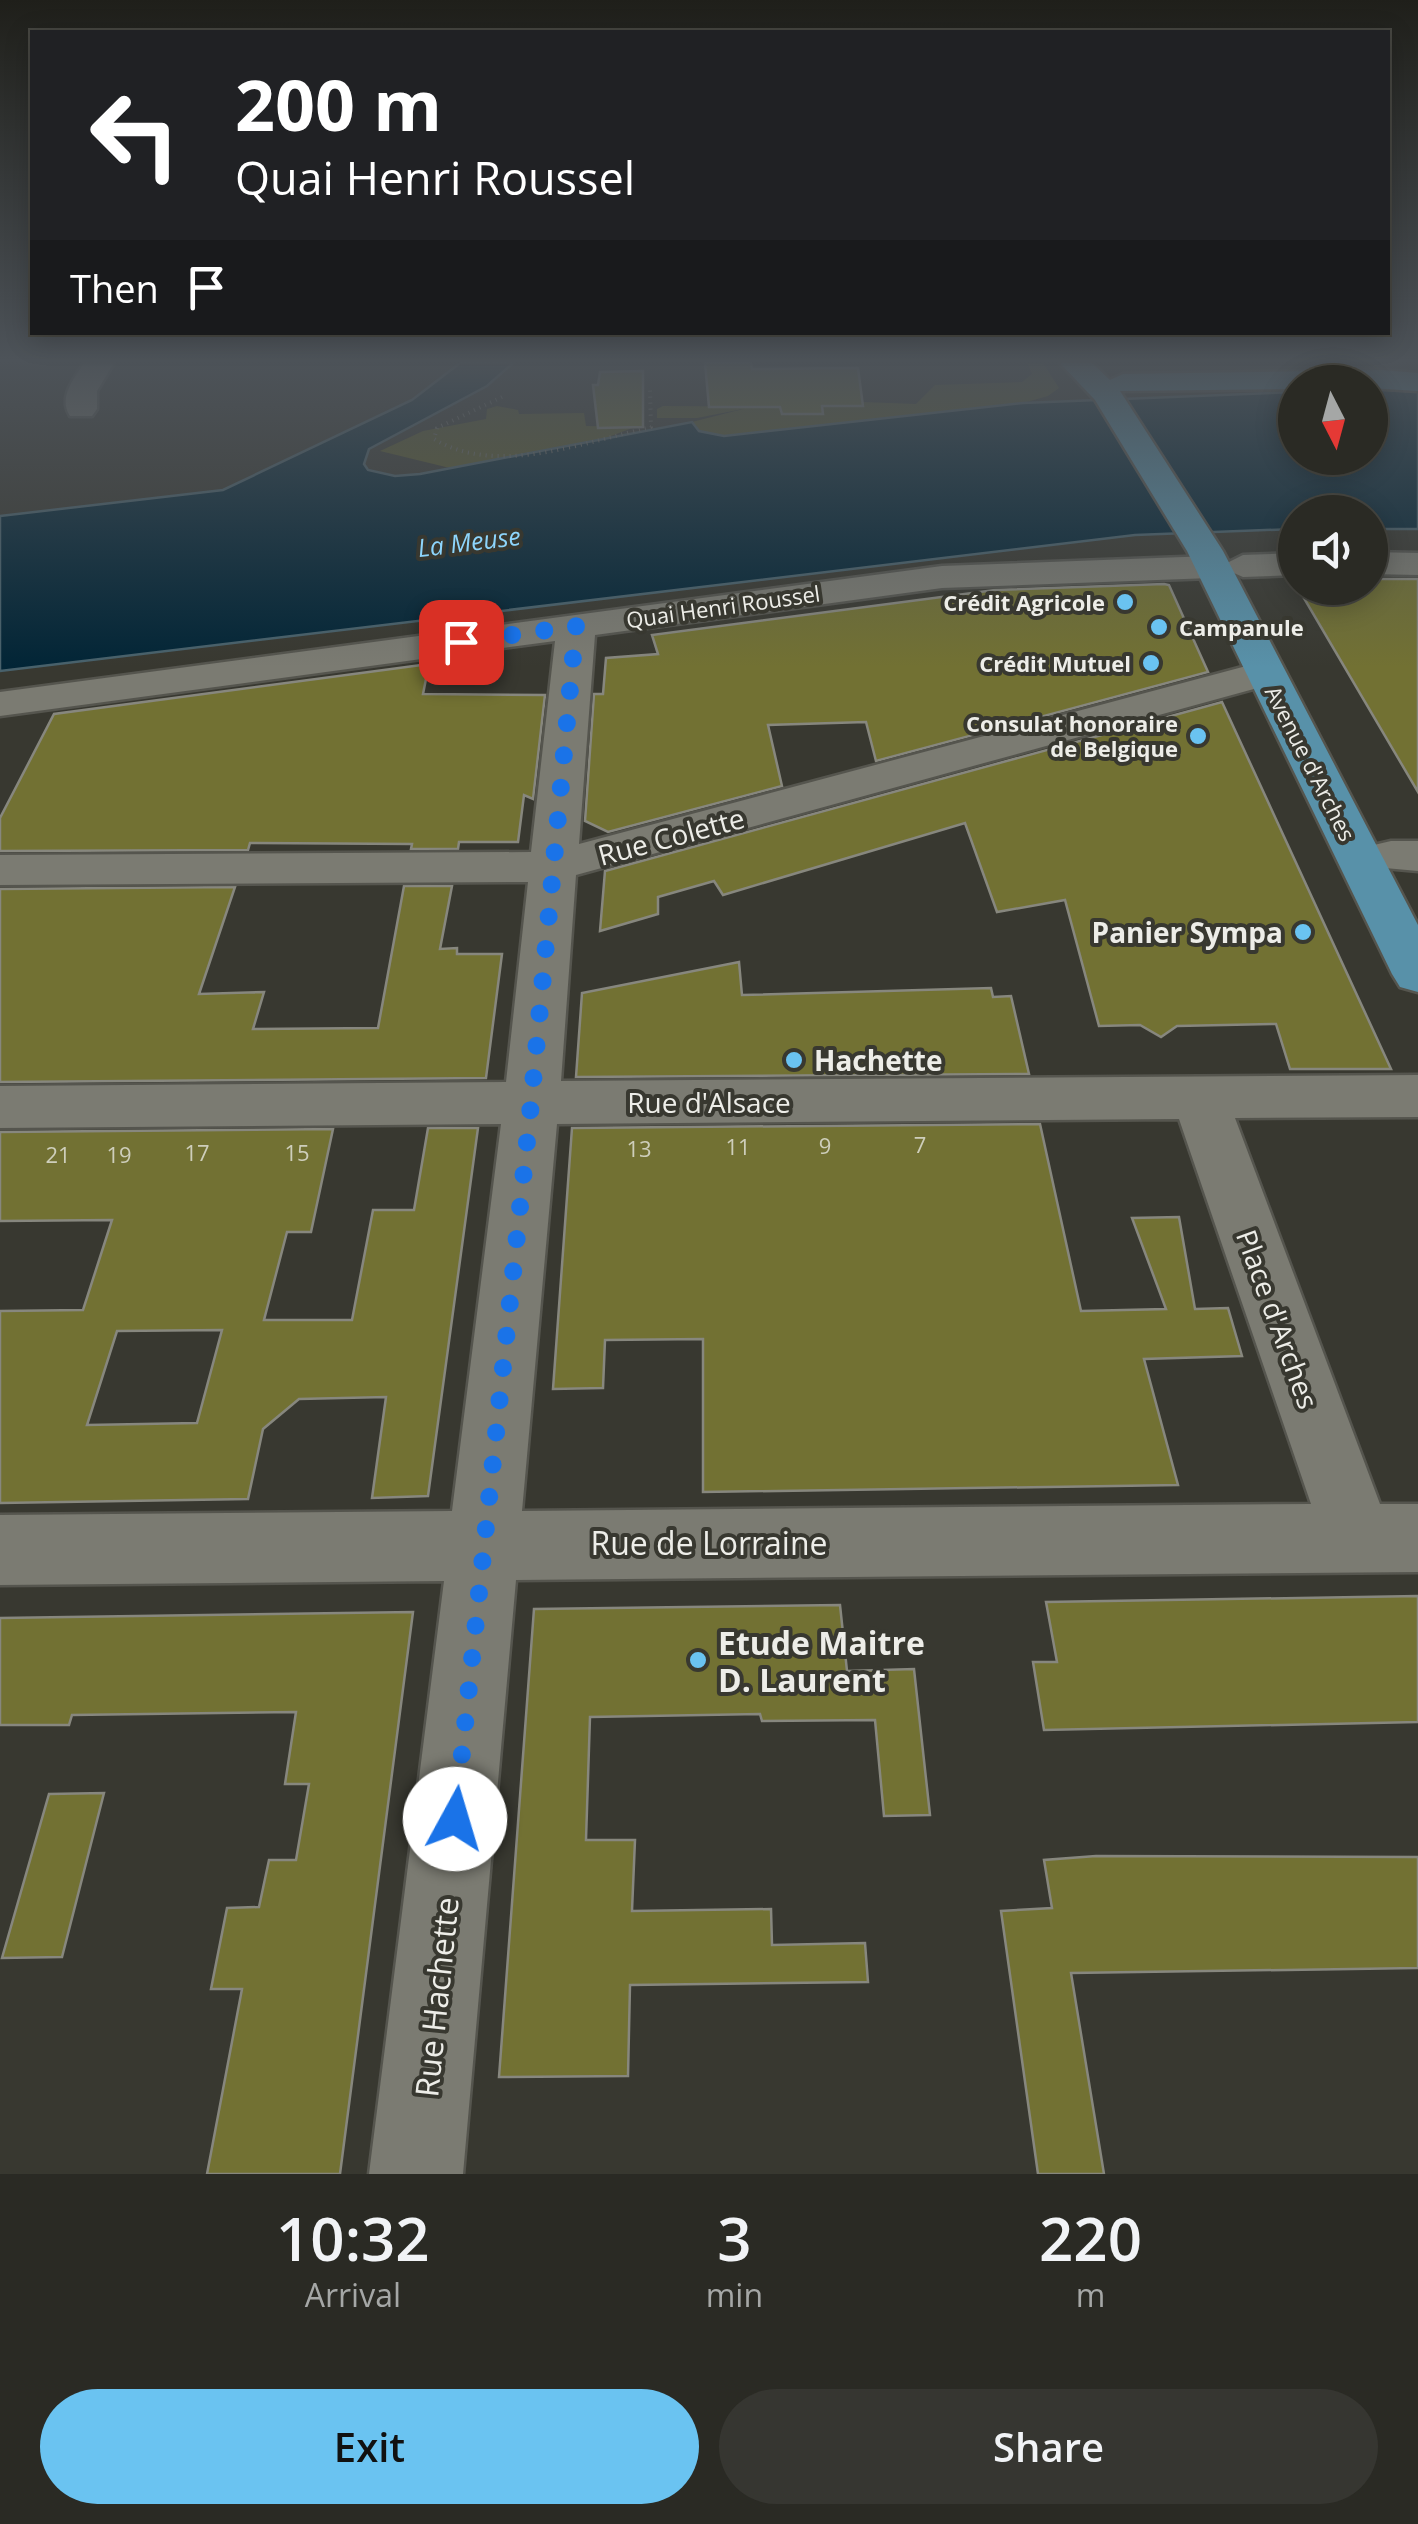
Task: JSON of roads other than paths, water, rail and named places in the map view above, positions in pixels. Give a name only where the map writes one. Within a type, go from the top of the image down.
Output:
[{"type":"main road","points":[[1166,464],[1223,558]]},
{"type":"main road","name":"Avenue d'Arches","points":[[1223,558],[1265,673],[1418,974]]},
{"type":"main road","name":"Avenue d'Arches","points":[[1223,558],[1262,592],[1284,657],[1404,856],[1418,907]]},
{"type":"street","name":"Quai Henri Roussel","points":[[0,705],[942,577],[1223,558],[1278,563]]},
{"type":"street","points":[[1388,563],[1418,564]]},
{"type":"street","name":"Rue Hachette","points":[[416,2174],[531,1104],[576,626]]},
{"type":"street","name":"Rue Colette","points":[[0,870],[551,867],[1265,673]]},
{"type":"street","name":"Rue d'Alsace","points":[[0,1107],[1418,1096]]},
{"type":"street","name":"Place d'Arches","points":[[1200,1098],[1388,1538]]},
{"type":"street","name":"Rue de Lorraine","points":[[0,1550],[1388,1538]]},
{"type":"water","name":"La Meuse","points":[[277,464],[364,464],[368,470],[395,476],[470,464],[1278,464],[1278,475],[1388,475],[1388,464],[1418,464],[1418,529],[1388,529],[1388,495],[1278,495],[1278,530],[1135,535],[0,671],[0,516],[223,490]]},
{"type":"place","name":"Crédit Agricole","points":[[1125,602]]},
{"type":"place","name":"Campanule","points":[[1159,627]]},
{"type":"place","name":"Crédit Mutuel","points":[[1151,663]]},
{"type":"place","name":"Consulat honoraire de Belgique","points":[[1198,736]]},
{"type":"place","name":"Panier Sympa","points":[[1303,932]]},
{"type":"place","name":"Hachette","points":[[794,1060]]},
{"type":"place","name":"Etude Maitre D. Laurent","points":[[698,1660]]}]
